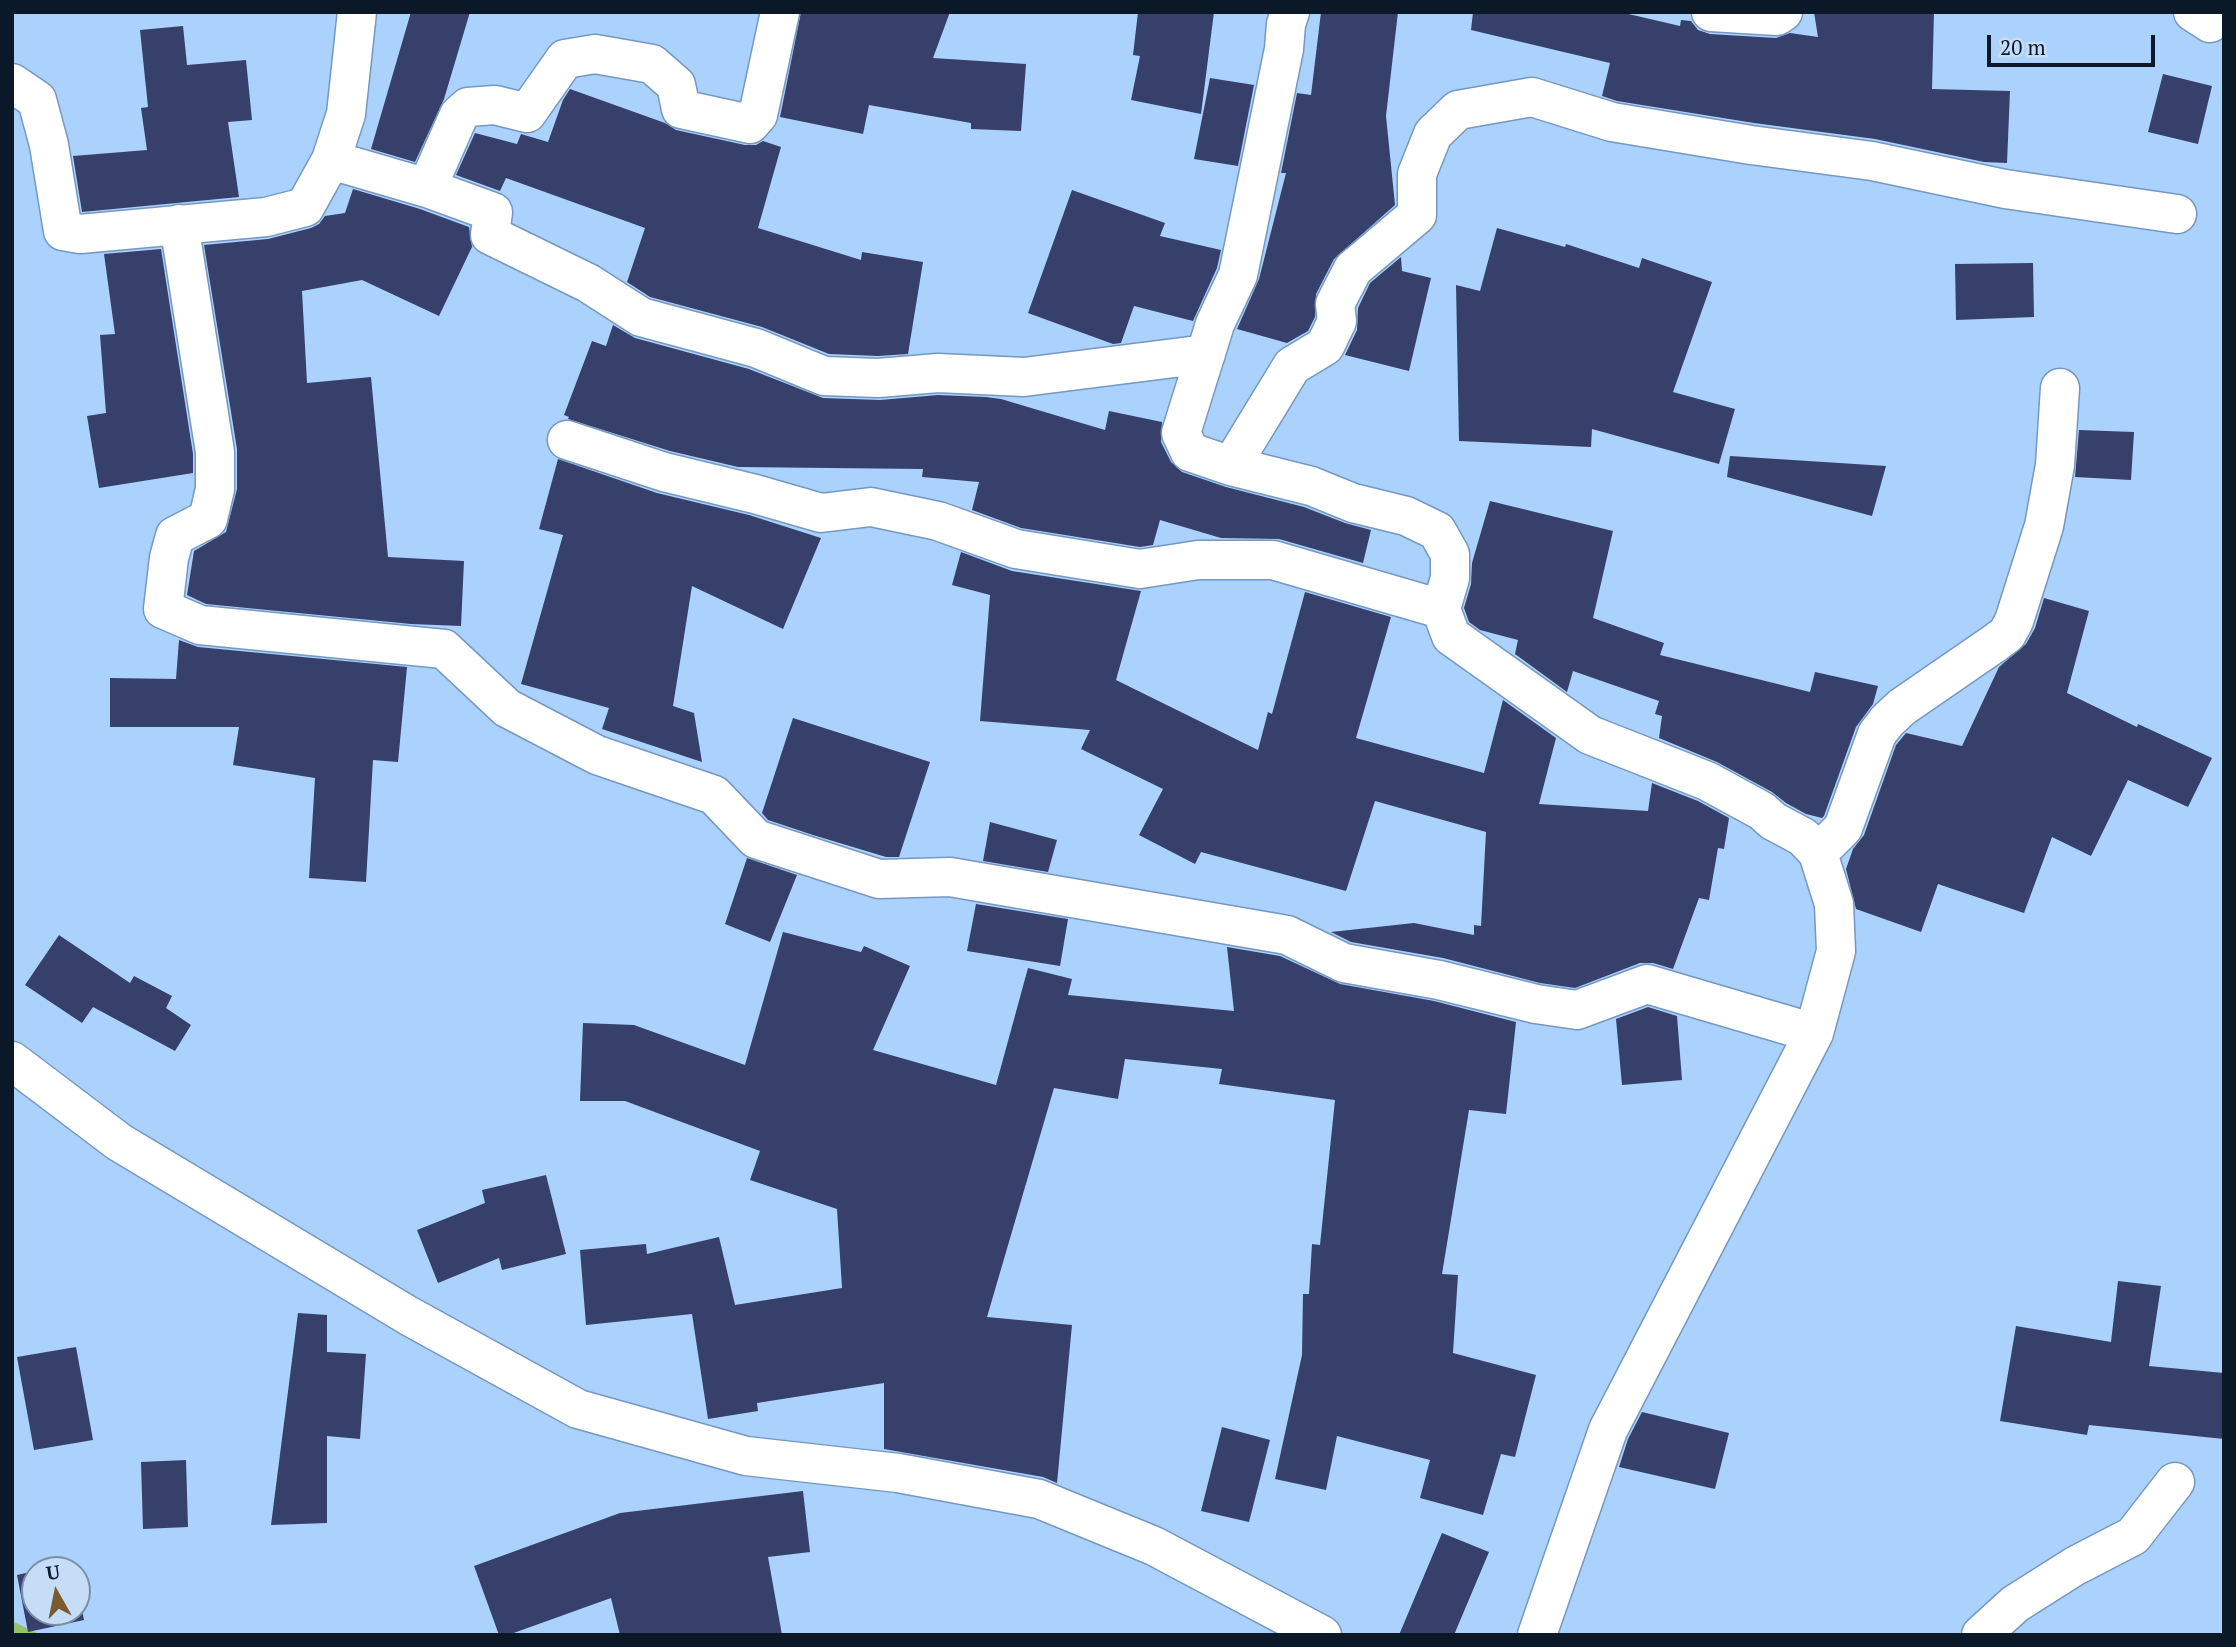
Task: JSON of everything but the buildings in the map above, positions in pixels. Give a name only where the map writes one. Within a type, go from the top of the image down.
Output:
[{"type":"street","points":[[12,83],[37,100],[49,145],[63,231],[80,234],[266,217],[305,207],[331,160],[346,114],[357,12]]},
{"type":"street","points":[[427,188],[460,115],[468,107],[495,104],[527,113],[565,60],[595,54],[652,64],[676,85],[681,109],[750,124],[758,116],[780,12]]},
{"type":"street","points":[[1290,12],[1238,275],[1215,324],[1181,433],[1190,452],[1231,466],[1311,486],[1353,503],[1406,516],[1437,531],[1450,554],[1450,578],[1441,609],[1451,636],[1590,735],[1707,781],[1803,837],[1818,853],[1834,904],[1836,951],[1814,1033],[1608,1430],[1537,1635]]},
{"type":"street","points":[[1711,12],[1777,16],[1783,12]]},
{"type":"street","points":[[1231,466],[1292,366],[1325,346],[1337,321],[1335,304],[1353,269],[1418,215],[1418,174],[1433,135],[1458,110],[1532,97],[1612,122],[1751,145],[1872,161],[2005,189],[2177,214]]},
{"type":"street","points":[[331,160],[427,188],[493,212],[490,235],[588,283],[641,317],[756,348],[824,376],[878,378],[937,373],[1024,377],[1206,354]]},
{"type":"street","points":[[179,224],[215,452],[215,489],[208,519],[176,536],[169,558],[163,609],[200,625],[444,649],[507,708],[597,755],[714,795],[756,839],[879,879],[950,877],[1287,935],[1344,963],[1439,979],[1536,1004],[1577,1010],[1647,984],[1814,1033]]},
{"type":"street","points":[[1818,853],[1843,828],[1877,734],[1887,721],[1902,707],[2007,634],[2014,621],[2044,526],[2055,465],[2060,388]]},
{"type":"street","points":[[567,440],[664,472],[821,513],[871,507],[937,521],[1016,549],[1140,569],[1198,560],[1273,560],[1441,609]]},
{"type":"street","points":[[12,1061],[119,1143],[409,1316],[578,1409],[746,1456],[898,1473],[1039,1499],[1154,1546],[1322,1635]]},
{"type":"street","points":[[1980,1635],[2015,1605],[2075,1566],[2133,1536],[2175,1482]]},
{"type":"green space","points":[[12,1621],[41,1635],[12,1635]]}]
